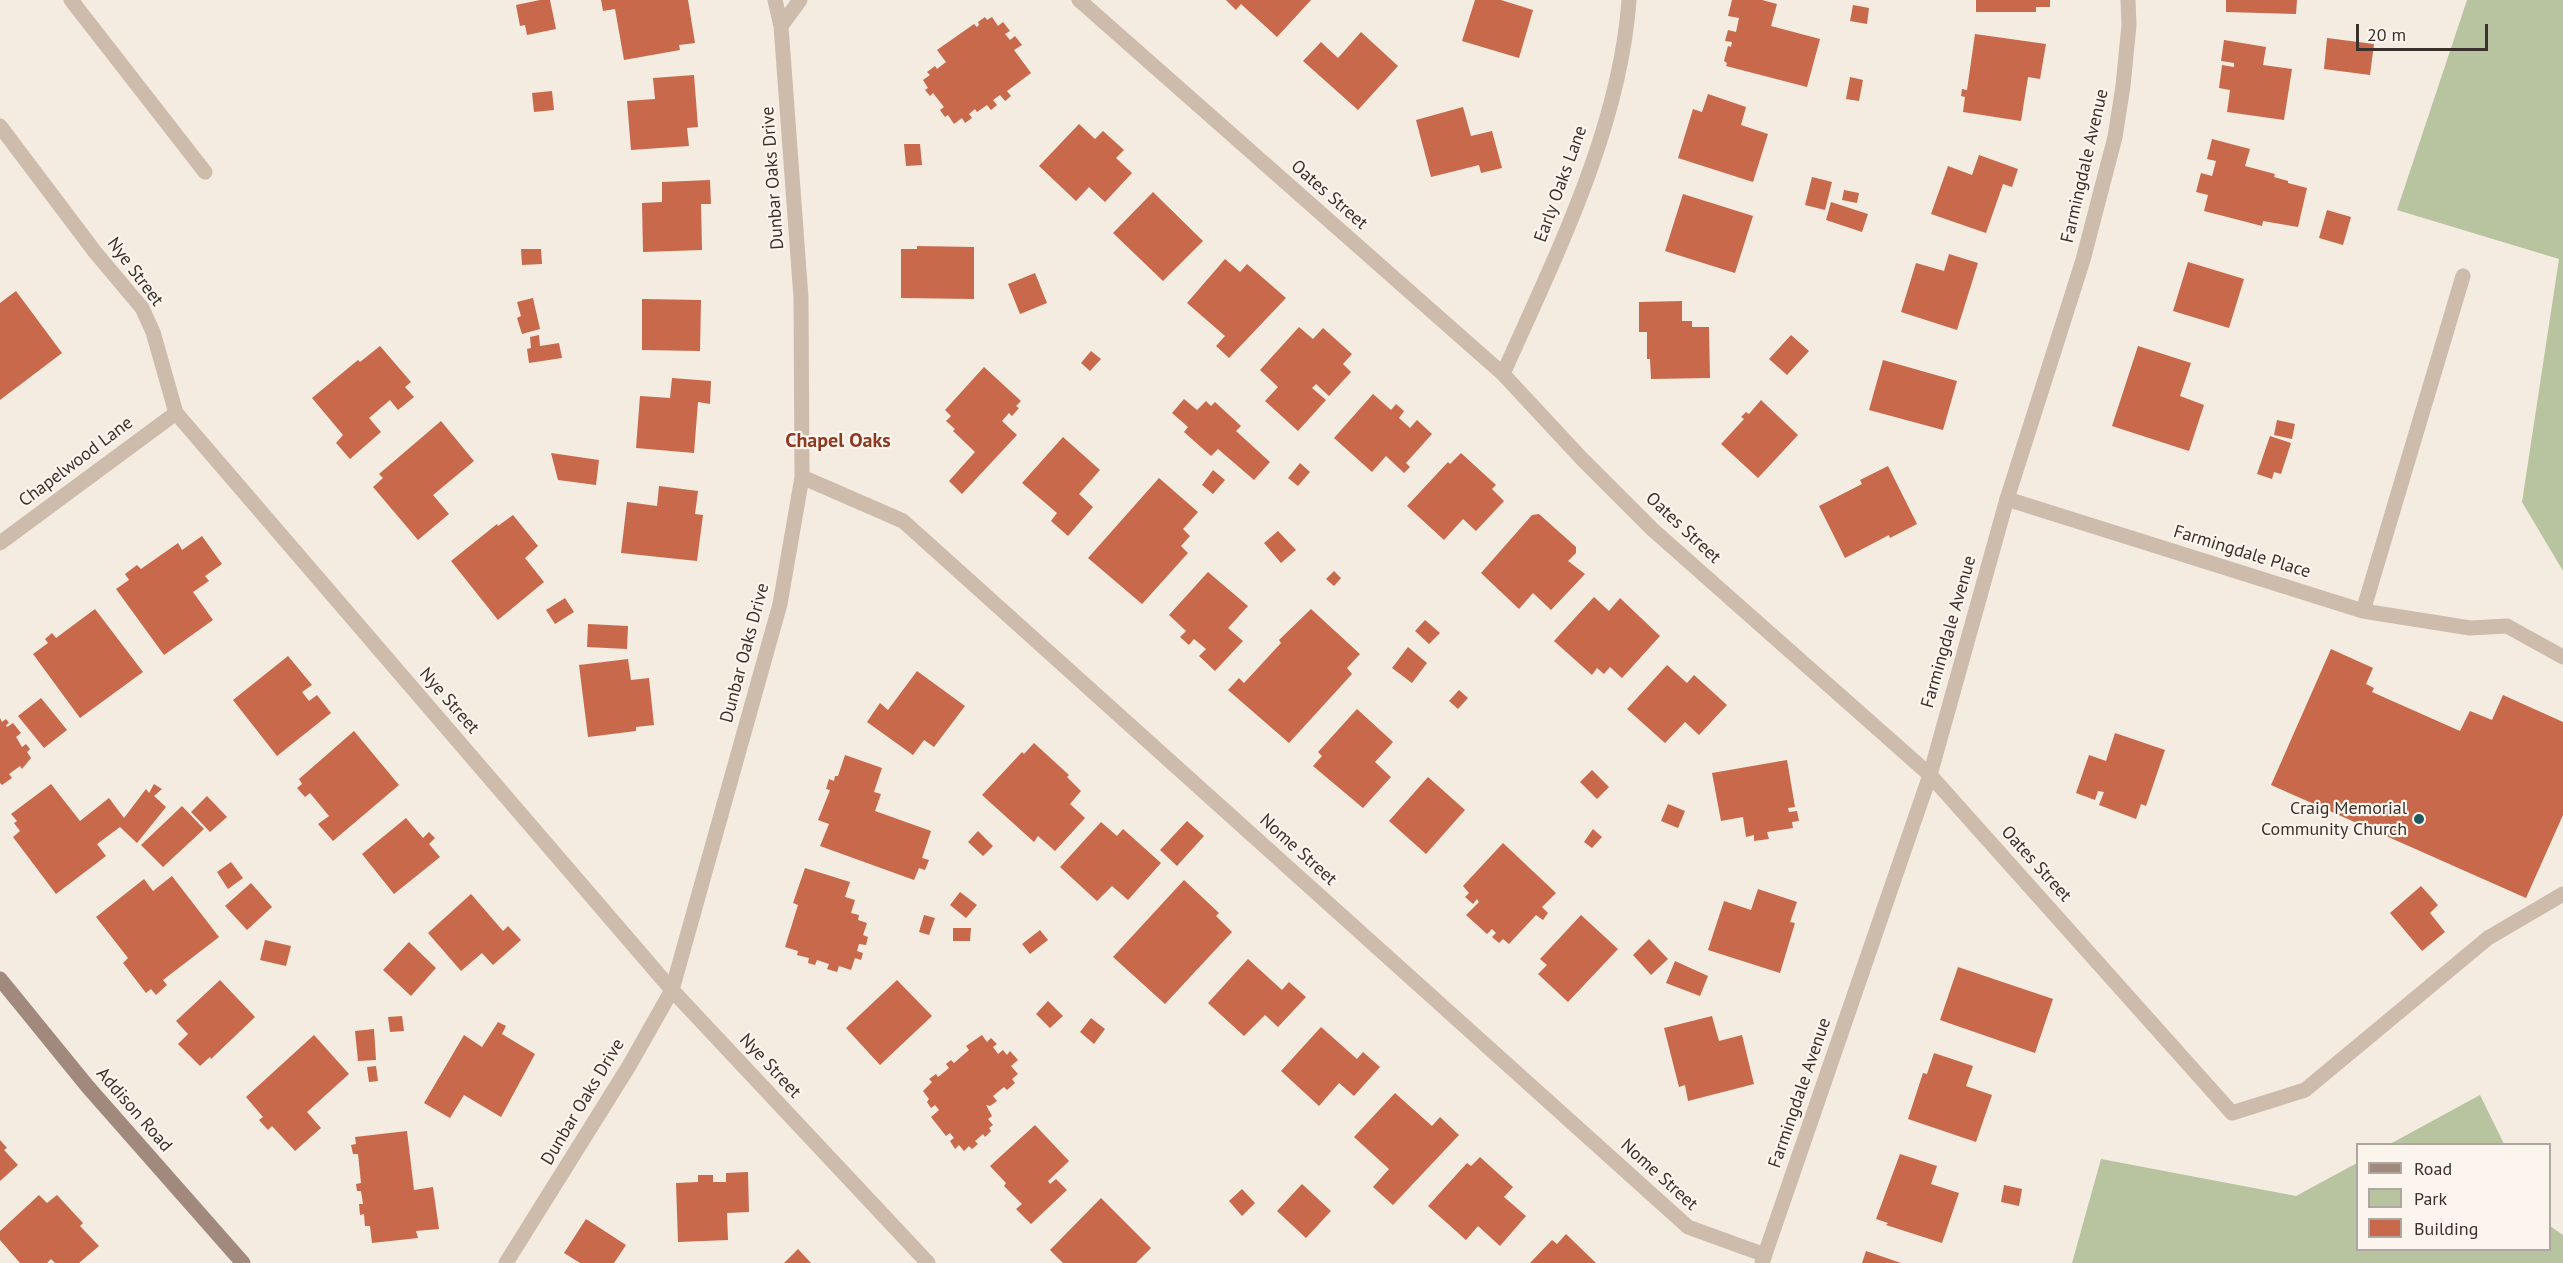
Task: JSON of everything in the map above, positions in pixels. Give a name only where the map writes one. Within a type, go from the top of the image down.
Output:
[{"type":"street","points":[[71,0],[205,172]]},
{"type":"street","name":"Dunbar Oaks Drive","points":[[506,1263],[623,1076],[672,990],[780,604],[802,477],[801,297],[781,26],[775,0]]},
{"type":"street","points":[[781,26],[800,0]]},
{"type":"street","name":"Oates Street","points":[[1079,0],[1503,374],[1583,460],[1653,528],[1930,775],[2232,1113],[2305,1090],[2488,938],[2563,894]]},
{"type":"street","name":"Early Oaks Lane","points":[[1503,374],[1556,254],[1597,149],[1619,75],[1625,45],[1629,0]]},
{"type":"street","name":"Farmingdale Avenue","points":[[1763,1259],[1930,775],[2007,499],[2084,260],[2115,137],[2129,25],[2128,0]]},
{"type":"street","name":"Nye Street","points":[[0,126],[95,252],[142,308],[153,333],[176,413],[672,990],[928,1263]]},
{"type":"street","points":[[2363,611],[2463,276]]},
{"type":"street","name":"Chapelwood Lane","points":[[0,543],[176,413]]},
{"type":"street","name":"Nome Street","points":[[802,477],[903,521],[1688,1227],[1763,1259]]},
{"type":"street","name":"Farmingdale Place","points":[[2007,499],[2363,611],[2470,628],[2507,626],[2563,657]]},
{"type":"street","name":"Addison Road","points":[[0,979],[88,1088],[243,1263]]},
{"type":"green space","points":[[2467,0],[2563,0],[2563,571],[2522,502],[2559,259],[2397,210]]},
{"type":"green space","points":[[2480,1095],[2504,1143],[2392,1143]]},
{"type":"green space","points":[[2101,1159],[2296,1196],[2356,1164],[2356,1251],[2551,1251],[2551,1227],[2563,1235],[2563,1263],[2072,1263]]},
{"type":"building","points":[[550,0],[556,29],[527,35],[525,25],[520,26],[516,5]]},
{"type":"building","points":[[601,0],[688,0],[695,43],[679,45],[680,50],[624,60],[615,9],[603,11]]},
{"type":"building","points":[[1226,0],[1311,0],[1277,37],[1241,4],[1236,10]]},
{"type":"building","points":[[1475,0],[1501,0],[1533,10],[1519,58],[1462,41]]},
{"type":"building","points":[[1732,0],[1762,0],[1777,4],[1771,26],[1820,39],[1807,87],[1726,66],[1727,63],[1724,61],[1728,46],[1731,47],[1732,42],[1725,41],[1728,30],[1736,32],[1739,18],[1728,16]]},
{"type":"building","points":[[1976,0],[2050,0],[2050,7],[2036,7],[2036,12],[1976,12]]},
{"type":"building","points":[[2226,0],[2297,0],[2296,14],[2226,12]]},
{"type":"building","points":[[1853,5],[1869,8],[1867,24],[1850,21]]},
{"type":"building","points":[[985,17],[987,20],[992,17],[998,26],[1003,22],[1010,31],[1005,34],[1010,40],[1015,36],[1022,45],[1014,50],[1031,73],[1007,91],[1011,96],[1005,101],[1000,95],[993,100],[997,105],[991,110],[987,105],[977,112],[975,109],[969,114],[972,118],[965,123],[962,118],[954,124],[948,115],[945,117],[940,110],[944,107],[933,93],[930,96],[925,90],[928,88],[923,80],[930,75],[927,72],[935,66],[937,69],[946,62],[937,50],[974,24],[977,27],[978,22]]},
{"type":"building","points":[[1361,32],[1398,66],[1358,110],[1303,61],[1321,42],[1338,58]]},
{"type":"building","points":[[1975,34],[2046,44],[2040,79],[2028,77],[2021,121],[1963,112],[1965,97],[1961,96],[1962,89],[1967,90]]},
{"type":"building","points":[[2327,38],[2374,44],[2370,75],[2324,69]]},
{"type":"building","points":[[2224,40],[2266,47],[2263,65],[2292,69],[2284,120],[2227,112],[2230,90],[2219,88],[2222,65],[2234,67],[2234,63],[2221,61]]},
{"type":"building","points":[[694,75],[698,127],[687,128],[689,146],[631,150],[627,101],[655,99],[653,78]]},
{"type":"building","points":[[1850,77],[1863,80],[1859,101],[1846,99]]},
{"type":"building","points":[[552,91],[554,110],[534,112],[532,93]]},
{"type":"building","points":[[1708,94],[1746,107],[1741,125],[1768,134],[1753,182],[1678,158],[1693,109],[1702,112]]},
{"type":"building","points":[[1463,107],[1471,136],[1492,131],[1502,168],[1481,173],[1479,165],[1431,177],[1416,120]]},
{"type":"building","points":[[1079,124],[1095,139],[1103,131],[1124,150],[1116,158],[1132,173],[1105,202],[1089,187],[1076,201],[1039,166]]},
{"type":"building","points":[[2212,139],[2250,149],[2245,166],[2275,174],[2274,177],[2307,188],[2298,227],[2263,221],[2262,226],[2204,211],[2208,195],[2196,192],[2201,173],[2212,176],[2216,161],[2207,159]]},
{"type":"building","points":[[904,144],[920,144],[922,165],[906,166]]},
{"type":"building","points":[[1979,155],[2018,169],[2012,187],[2003,184],[1986,233],[1931,214],[1948,166],[1972,175]]},
{"type":"building","points":[[1812,177],[1832,182],[1825,210],[1805,205]]},
{"type":"building","points":[[710,180],[711,204],[701,204],[702,250],[643,252],[642,203],[662,202],[662,182]]},
{"type":"building","points":[[1844,190],[1859,193],[1857,203],[1842,200]]},
{"type":"building","points":[[1153,192],[1203,241],[1163,281],[1113,233]]},
{"type":"building","points":[[1683,194],[1753,216],[1735,273],[1665,251]]},
{"type":"building","points":[[1831,202],[1868,214],[1862,232],[1826,220]]},
{"type":"building","points":[[2327,210],[2351,217],[2343,245],[2319,238]]},
{"type":"building","points":[[917,246],[974,247],[974,299],[901,298],[901,249],[917,249]]},
{"type":"building","points":[[521,249],[541,249],[542,264],[522,265]]},
{"type":"building","points":[[1949,254],[1978,263],[1957,330],[1901,312],[1916,263],[1944,271]]},
{"type":"building","points":[[1225,259],[1240,272],[1247,264],[1286,298],[1229,358],[1216,346],[1225,336],[1187,303]]},
{"type":"building","points":[[2188,262],[2244,279],[2229,328],[2173,311]]},
{"type":"building","points":[[1035,273],[1047,303],[1020,314],[1008,284]]},
{"type":"building","points":[[16,291],[62,353],[0,400],[0,303]]},
{"type":"building","points":[[533,298],[540,329],[522,334],[517,318],[521,316],[517,302]]},
{"type":"building","points":[[642,299],[701,300],[700,351],[642,350]]},
{"type":"building","points":[[1682,301],[1682,321],[1692,321],[1692,327],[1709,327],[1710,378],[1651,379],[1650,359],[1647,359],[1647,332],[1639,332],[1639,302]]},
{"type":"building","points":[[1299,327],[1313,339],[1323,328],[1352,354],[1343,364],[1351,372],[1329,396],[1316,384],[1312,388],[1326,400],[1298,431],[1265,401],[1278,387],[1260,370]]},
{"type":"building","points":[[539,335],[540,346],[559,343],[562,358],[529,363],[527,349],[531,348],[530,337]]},
{"type":"building","points":[[1791,335],[1809,351],[1787,375],[1769,359]]},
{"type":"building","points":[[380,346],[411,382],[405,387],[414,397],[398,410],[390,400],[369,418],[381,432],[350,459],[336,443],[343,435],[312,398],[358,360],[360,362]]},
{"type":"building","points":[[2138,346],[2191,363],[2180,396],[2204,405],[2189,451],[2112,426]]},
{"type":"building","points":[[1091,351],[1101,359],[1090,371],[1081,363]]},
{"type":"building","points":[[1883,360],[1957,381],[1943,430],[1869,410]]},
{"type":"building","points":[[984,367],[1021,401],[1016,406],[1019,408],[1012,416],[1009,413],[1002,421],[1017,435],[962,494],[949,481],[975,452],[953,431],[955,429],[946,421],[951,416],[945,410]]},
{"type":"building","points":[[672,378],[711,381],[710,404],[698,402],[694,453],[636,448],[640,396],[670,398]]},
{"type":"building","points":[[1373,394],[1391,410],[1396,404],[1404,411],[1399,418],[1410,428],[1417,420],[1432,434],[1406,463],[1410,467],[1404,473],[1386,456],[1372,472],[1334,438]]},
{"type":"building","points":[[1184,399],[1197,410],[1206,401],[1211,406],[1215,402],[1241,426],[1236,431],[1270,462],[1254,480],[1218,449],[1211,456],[1184,432],[1188,427],[1172,413]]},
{"type":"building","points":[[1761,400],[1798,435],[1758,478],[1721,444],[1744,419],[1741,417],[1746,412],[1749,414]]},
{"type":"building","points":[[2277,420],[2295,424],[2292,439],[2274,435]]},
{"type":"building","points":[[441,421],[474,461],[433,495],[449,514],[418,540],[373,487],[383,478],[379,474]]},
{"type":"building","points":[[2270,436],[2291,443],[2281,474],[2274,472],[2272,479],[2257,474]]},
{"type":"building","points":[[1063,437],[1100,470],[1079,494],[1093,507],[1068,536],[1051,521],[1057,513],[1022,483]]},
{"type":"building","points":[[551,453],[599,460],[596,485],[558,480]]},
{"type":"building","points":[[1461,453],[1496,485],[1492,489],[1504,501],[1476,531],[1463,519],[1444,540],[1407,506],[1448,462],[1450,464]]},
{"type":"building","points":[[1300,463],[1310,472],[1298,486],[1288,478]]},
{"type":"building","points":[[1888,466],[1917,524],[1890,538],[1889,535],[1845,558],[1819,506],[1862,484],[1860,480]]},
{"type":"building","points":[[1213,470],[1225,480],[1213,494],[1202,485]]},
{"type":"building","points":[[1159,478],[1198,512],[1183,529],[1190,536],[1181,546],[1188,553],[1142,604],[1088,558]]},
{"type":"building","points":[[659,486],[698,491],[695,514],[703,515],[697,561],[621,553],[627,502],[657,506]]},
{"type":"building","points":[[1539,514],[1576,547],[1576,553],[1568,561],[1585,574],[1551,610],[1533,593],[1519,609],[1481,573],[1532,515]]},
{"type":"building","points":[[513,515],[538,546],[525,558],[544,582],[498,620],[451,561],[497,524],[498,526]]},
{"type":"building","points":[[1278,531],[1296,550],[1281,563],[1264,543]]},
{"type":"building","points":[[202,536],[222,564],[205,576],[209,581],[193,592],[213,620],[164,655],[116,589],[129,580],[125,574],[137,565],[141,569],[178,543],[182,550]]},
{"type":"building","points":[[1334,571],[1341,578],[1334,586],[1326,579]]},
{"type":"building","points":[[1208,572],[1248,606],[1228,628],[1243,641],[1215,671],[1199,656],[1206,649],[1194,639],[1189,645],[1180,637],[1186,631],[1169,615]]},
{"type":"building","points":[[1594,597],[1609,611],[1620,598],[1660,636],[1622,678],[1610,667],[1604,674],[1597,668],[1592,675],[1554,641]]},
{"type":"building","points":[[565,598],[574,612],[555,624],[546,610]]},
{"type":"building","points":[[95,609],[143,672],[80,718],[33,654],[48,643],[45,639],[52,633],[56,638]]},
{"type":"building","points":[[1311,609],[1360,654],[1347,668],[1352,674],[1289,743],[1228,690],[1239,678],[1244,683],[1281,643],[1279,640]]},
{"type":"building","points":[[1425,620],[1440,633],[1429,644],[1415,631]]},
{"type":"building","points":[[588,624],[628,626],[627,649],[587,647]]},
{"type":"building","points":[[1408,647],[1427,663],[1412,683],[1392,668]]},
{"type":"building","points":[[2331,649],[2373,668],[2366,684],[2374,688],[2372,692],[2460,731],[2470,711],[2492,720],[2503,695],[2563,722],[2563,815],[2526,898],[2271,785]]},
{"type":"building","points":[[288,656],[312,685],[302,692],[309,701],[317,695],[331,713],[277,756],[233,700]]},
{"type":"building","points":[[628,659],[631,680],[649,678],[654,725],[636,727],[636,731],[588,737],[579,665]]},
{"type":"building","points":[[1667,665],[1687,683],[1694,675],[1727,705],[1699,735],[1685,722],[1665,743],[1627,709]]},
{"type":"building","points":[[917,671],[965,706],[934,747],[924,740],[913,755],[867,722],[880,703],[888,710]]},
{"type":"building","points":[[1459,690],[1468,698],[1458,709],[1449,701]]},
{"type":"building","points":[[41,698],[67,730],[44,748],[18,716]]},
{"type":"building","points":[[1357,709],[1393,742],[1375,762],[1391,777],[1363,808],[1313,766],[1322,756],[1318,752]]},
{"type":"building","points":[[0,718],[2,722],[6,719],[9,723],[7,727],[13,723],[21,733],[16,737],[22,747],[26,744],[30,749],[27,752],[31,758],[22,769],[20,766],[9,774],[12,778],[2,785],[0,783]]},
{"type":"building","points":[[354,731],[399,785],[333,841],[318,824],[329,816],[310,793],[305,797],[297,788],[302,784],[299,779]]},
{"type":"building","points":[[2115,733],[2165,750],[2146,806],[2141,804],[2136,819],[2099,805],[2104,792],[2098,791],[2095,800],[2076,793],[2089,755],[2106,761]]},
{"type":"building","points":[[1034,743],[1069,775],[1067,777],[1081,791],[1070,804],[1085,818],[1055,851],[1038,836],[1034,842],[982,795],[1022,752],[1024,754]]},
{"type":"building","points":[[845,755],[882,768],[874,792],[881,794],[875,811],[931,831],[922,858],[929,860],[925,870],[919,868],[914,880],[820,846],[829,824],[818,820],[830,790],[826,789],[829,779],[834,781],[835,776],[838,776]]},
{"type":"building","points":[[1787,760],[1795,807],[1788,808],[1789,812],[1797,811],[1799,821],[1792,822],[1793,828],[1767,832],[1769,839],[1754,841],[1754,835],[1746,837],[1743,817],[1721,821],[1712,773]]},
{"type":"building","points":[[1592,770],[1609,787],[1597,799],[1580,782]]},
{"type":"building","points":[[1428,777],[1465,810],[1426,854],[1389,821]]},
{"type":"building","points":[[51,784],[80,821],[109,798],[124,818],[146,789],[149,793],[154,784],[162,789],[154,796],[166,807],[137,843],[120,827],[97,844],[106,856],[56,894],[13,837],[20,831],[14,823],[17,821],[11,814]]},
{"type":"building","points":[[207,796],[227,817],[210,832],[191,812]]},
{"type":"building","points":[[1668,804],[1685,811],[1678,828],[1661,821]]},
{"type":"building","points":[[182,806],[204,829],[163,867],[141,845]]},
{"type":"building","points":[[406,818],[423,838],[429,832],[435,838],[429,844],[440,857],[394,894],[362,854]]},
{"type":"building","points":[[1187,821],[1204,836],[1177,866],[1160,850]]},
{"type":"building","points":[[1101,822],[1117,836],[1123,829],[1161,863],[1128,900],[1112,886],[1097,901],[1060,867]]},
{"type":"building","points":[[1593,829],[1602,837],[1592,848],[1584,842]]},
{"type":"building","points":[[978,831],[993,846],[983,856],[968,842]]},
{"type":"building","points":[[1503,843],[1556,893],[1542,907],[1548,913],[1543,920],[1536,915],[1509,944],[1503,939],[1499,943],[1492,937],[1496,933],[1492,929],[1487,934],[1466,915],[1479,902],[1477,899],[1473,904],[1465,897],[1469,893],[1463,886]]},
{"type":"building","points":[[231,862],[243,878],[228,889],[217,872]]},
{"type":"building","points":[[805,868],[850,882],[845,897],[855,900],[851,913],[859,915],[858,920],[867,923],[863,935],[868,937],[866,945],[859,944],[857,951],[863,953],[861,960],[855,958],[851,970],[839,966],[837,972],[827,969],[829,964],[817,960],[815,965],[808,963],[809,958],[797,955],[798,951],[785,947],[798,905],[793,903]]},
{"type":"building","points":[[172,876],[219,937],[163,980],[167,985],[156,995],[151,989],[146,993],[123,963],[128,958],[96,917],[144,879],[153,891]]},
{"type":"building","points":[[1184,880],[1219,913],[1216,916],[1232,932],[1165,1004],[1113,957]]},
{"type":"building","points":[[251,883],[272,907],[247,930],[225,906]]},
{"type":"building","points":[[2421,886],[2438,905],[2430,913],[2445,932],[2422,951],[2390,913]]},
{"type":"building","points":[[1758,889],[1797,902],[1790,922],[1795,923],[1780,973],[1708,950],[1724,901],[1751,910]]},
{"type":"building","points":[[960,892],[977,905],[966,918],[950,905]]},
{"type":"building","points":[[471,894],[503,931],[508,926],[521,940],[493,965],[482,953],[461,971],[428,933]]},
{"type":"building","points":[[924,915],[935,918],[929,935],[919,932]]},
{"type":"building","points":[[1581,915],[1618,949],[1568,1002],[1538,974],[1547,965],[1540,959]]},
{"type":"building","points":[[953,928],[971,928],[970,941],[953,941]]},
{"type":"building","points":[[1040,930],[1048,940],[1030,954],[1022,944]]},
{"type":"building","points":[[1649,939],[1668,959],[1651,975],[1633,955]]},
{"type":"building","points":[[265,940],[291,946],[286,966],[260,960]]},
{"type":"building","points":[[409,942],[436,968],[411,996],[383,970]]},
{"type":"building","points":[[1248,959],[1282,990],[1289,982],[1306,997],[1278,1027],[1265,1015],[1244,1036],[1208,1003]]},
{"type":"building","points":[[1675,961],[1708,976],[1700,996],[1666,983]]},
{"type":"building","points":[[1958,967],[2053,999],[2035,1053],[1940,1020]]},
{"type":"building","points":[[220,980],[255,1017],[211,1059],[210,1057],[200,1066],[178,1044],[188,1034],[176,1021]]},
{"type":"building","points":[[897,980],[932,1016],[880,1065],[846,1028]]},
{"type":"building","points":[[1048,1001],[1063,1016],[1050,1028],[1036,1014]]},
{"type":"building","points":[[402,1016],[404,1031],[390,1032],[388,1017]]},
{"type":"building","points":[[1712,1016],[1719,1041],[1742,1035],[1754,1084],[1688,1101],[1685,1085],[1679,1087],[1664,1028]]},
{"type":"building","points":[[1091,1018],[1105,1029],[1094,1044],[1080,1032]]},
{"type":"building","points":[[498,1022],[506,1026],[502,1034],[535,1054],[501,1117],[464,1095],[450,1118],[424,1103],[464,1035],[482,1047]]},
{"type":"building","points":[[1321,1027],[1357,1059],[1363,1052],[1380,1067],[1354,1096],[1339,1083],[1319,1106],[1281,1071]]},
{"type":"building","points":[[374,1029],[376,1060],[358,1061],[355,1031]]},
{"type":"building","points":[[314,1035],[349,1074],[307,1112],[321,1128],[295,1151],[272,1126],[268,1130],[259,1120],[263,1117],[246,1097]]},
{"type":"building","points":[[982,1035],[987,1042],[991,1038],[997,1044],[993,1047],[998,1054],[1003,1050],[1007,1055],[1010,1051],[1018,1060],[1011,1066],[1018,1074],[1012,1079],[1015,1083],[1007,1090],[1004,1087],[993,1096],[997,1101],[990,1106],[986,1105],[992,1116],[988,1119],[993,1125],[989,1128],[991,1131],[985,1137],[983,1134],[975,1141],[978,1144],[972,1149],[969,1146],[964,1151],[959,1145],[955,1149],[950,1141],[954,1138],[950,1133],[946,1136],[931,1117],[939,1110],[935,1105],[931,1108],[927,1102],[929,1099],[923,1091],[932,1082],[929,1079],[936,1074],[938,1077],[949,1068],[946,1064],[951,1060],[954,1063],[969,1050],[966,1046]]},
{"type":"building","points":[[1934,1053],[1973,1066],[1966,1086],[1992,1095],[1976,1142],[1908,1119],[1923,1073],[1927,1074]]},
{"type":"building","points":[[376,1066],[378,1081],[369,1082],[367,1067]]},
{"type":"building","points":[[1395,1093],[1432,1126],[1440,1117],[1459,1135],[1393,1205],[1373,1187],[1389,1169],[1354,1137]]},
{"type":"building","points":[[1035,1125],[1069,1161],[1048,1181],[1050,1184],[1056,1179],[1067,1190],[1031,1224],[1016,1209],[1022,1204],[1004,1186],[1006,1183],[990,1166]]},
{"type":"building","points":[[407,1131],[414,1190],[433,1187],[439,1229],[416,1231],[418,1238],[372,1243],[370,1226],[365,1226],[364,1214],[360,1215],[359,1204],[363,1204],[361,1191],[357,1191],[356,1184],[361,1183],[358,1154],[353,1154],[351,1145],[356,1144],[355,1137]]},
{"type":"building","points":[[0,1140],[7,1148],[4,1150],[18,1165],[0,1181]]},
{"type":"building","points":[[1900,1154],[1937,1166],[1931,1184],[1959,1193],[1942,1243],[1886,1225],[1888,1223],[1876,1219]]},
{"type":"building","points":[[1480,1157],[1513,1187],[1504,1197],[1526,1216],[1500,1246],[1478,1226],[1466,1240],[1428,1206],[1467,1163],[1471,1166]]},
{"type":"building","points":[[748,1172],[749,1212],[727,1213],[728,1240],[678,1242],[676,1183],[698,1182],[698,1175],[713,1175],[713,1182],[726,1182],[726,1173]]},
{"type":"building","points":[[1302,1184],[1331,1211],[1306,1238],[1277,1211]]},
{"type":"building","points":[[2004,1185],[2022,1189],[2019,1206],[2001,1202]]},
{"type":"building","points":[[1242,1189],[1255,1203],[1242,1216],[1229,1201]]},
{"type":"building","points":[[39,1195],[47,1203],[57,1195],[83,1223],[80,1226],[99,1246],[79,1263],[55,1263],[51,1259],[47,1263],[20,1263],[0,1240],[0,1231]]},
{"type":"building","points":[[1101,1198],[1151,1248],[1136,1263],[1063,1263],[1050,1250]]},
{"type":"building","points":[[586,1219],[626,1245],[614,1263],[580,1263],[564,1253]]},
{"type":"building","points":[[1566,1234],[1596,1263],[1530,1263],[1552,1240],[1557,1244]]},
{"type":"building","points":[[798,1249],[811,1263],[784,1263]]},
{"type":"building","points":[[1866,1251],[1901,1263],[1862,1263]]},
{"type":"place","name":"Craig Memorial Community Church","points":[[2419,819]]},
{"type":"district","name":"Chapel Oaks","points":[[838,441]]}]
